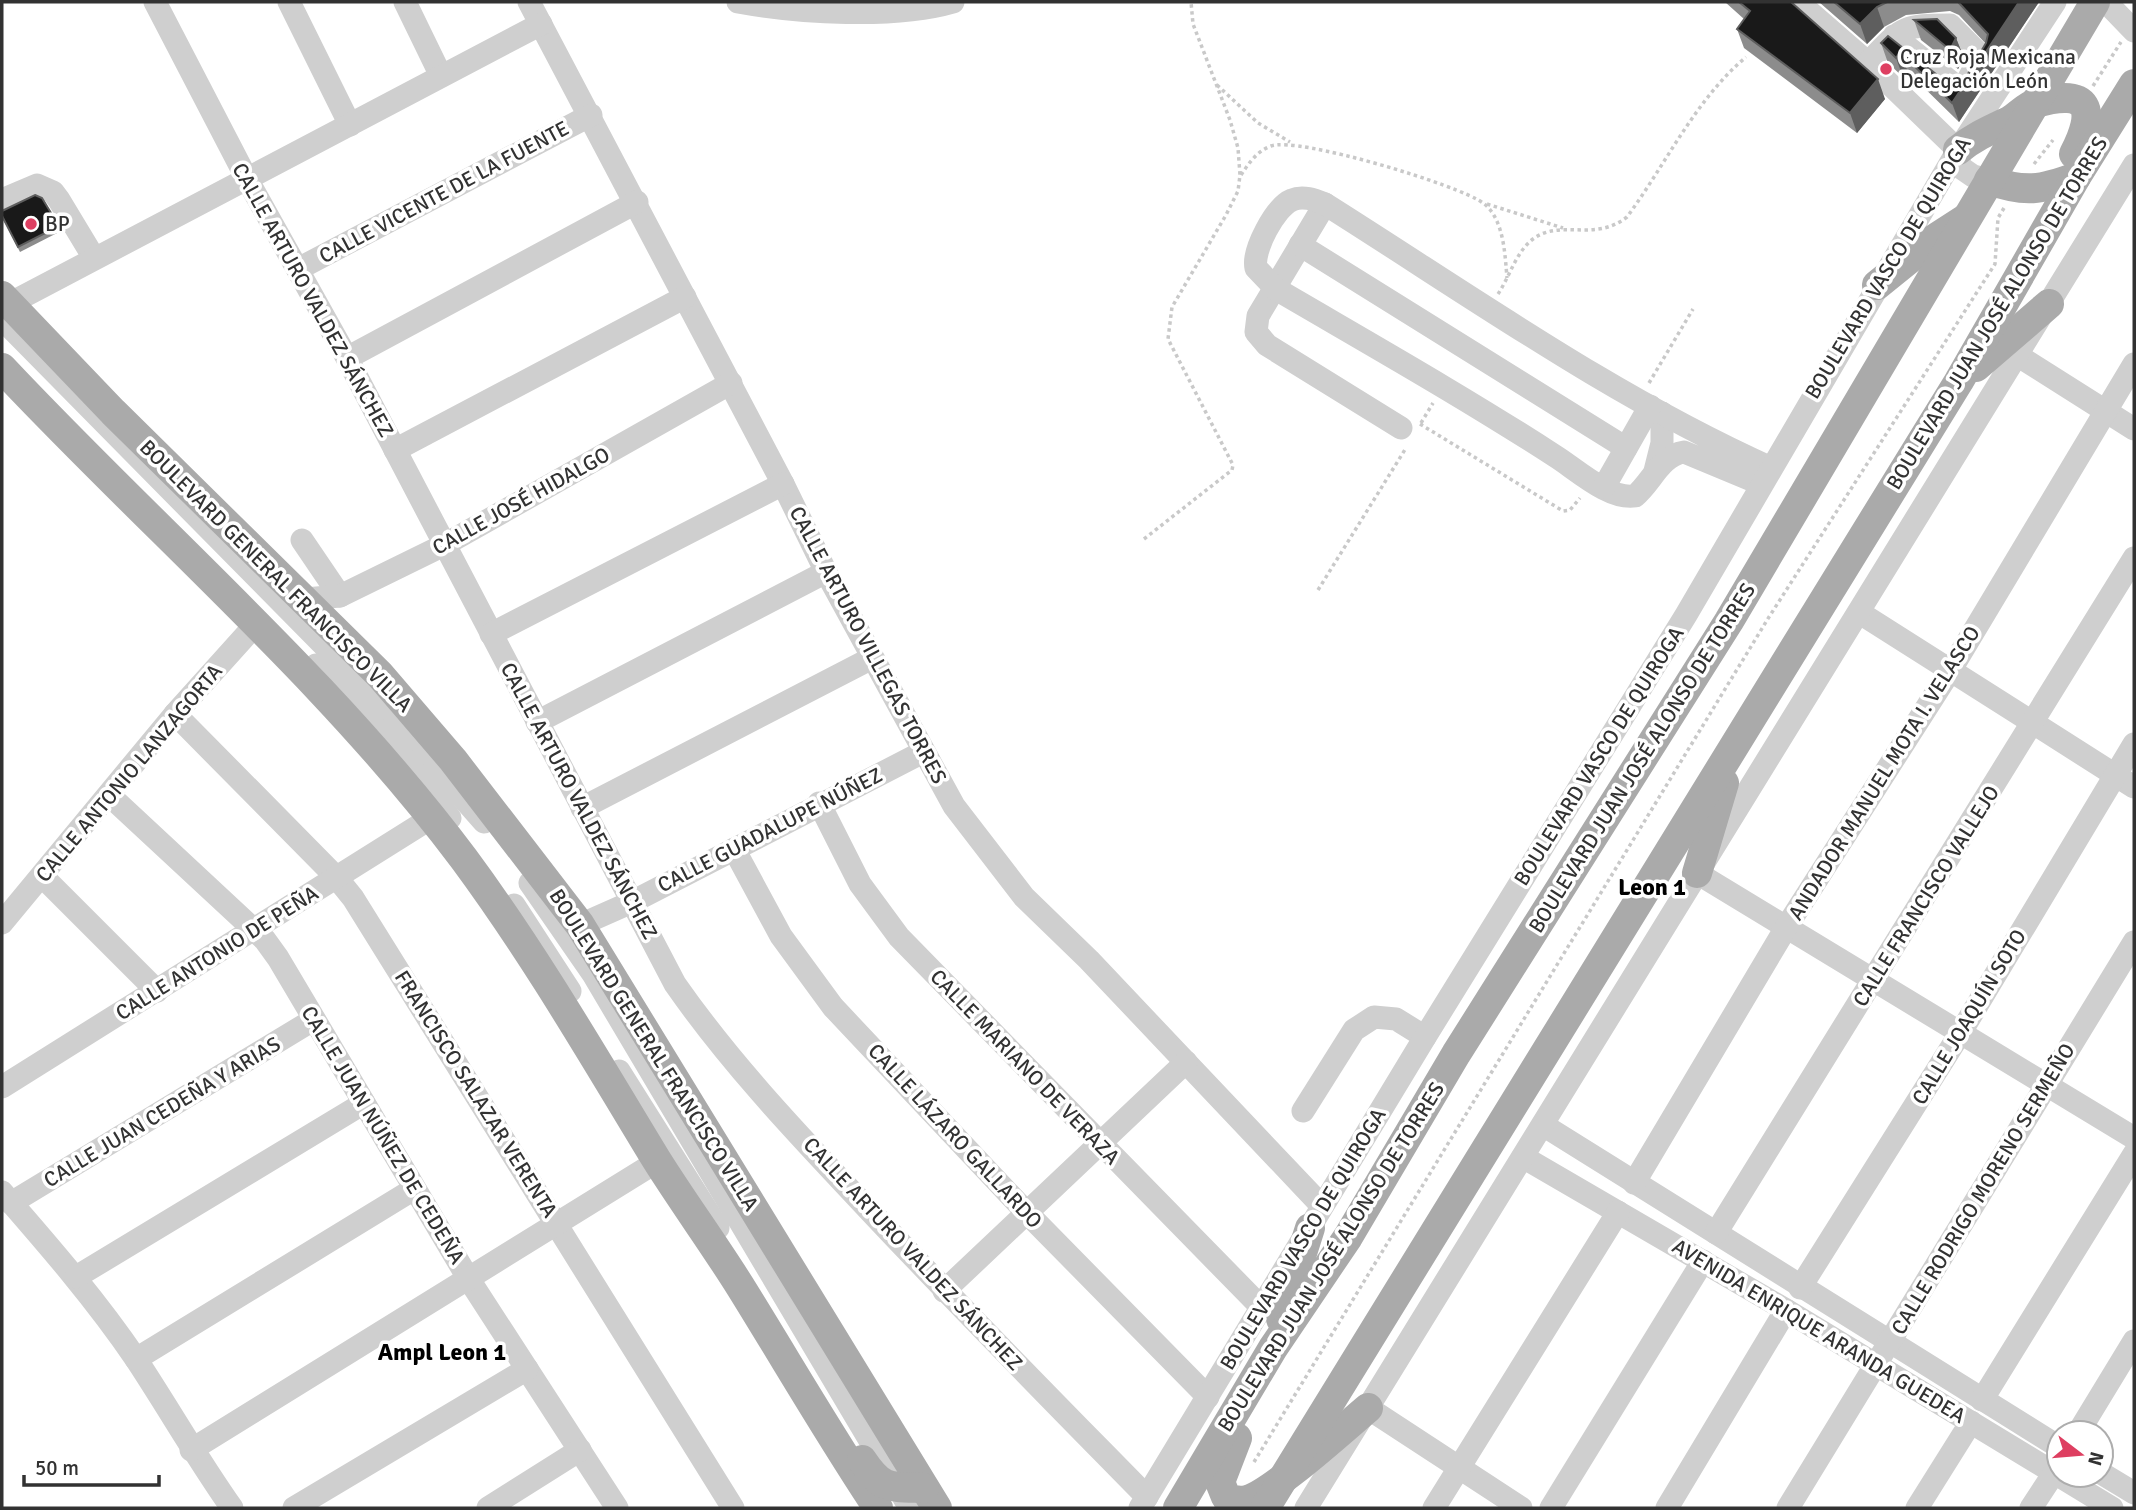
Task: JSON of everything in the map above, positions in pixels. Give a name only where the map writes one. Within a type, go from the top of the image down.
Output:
[{"type":"main road","name":"BOULEVARD JUAN JOSÉ ALONSO DE TORRES","points":[[1178,1508],[1273,1348],[1348,1237],[1456,1054],[1729,621],[1971,215],[2002,185],[2034,104],[2095,2]]},
{"type":"main road","name":"BOULEVARD JUAN JOSÉ ALONSO DE TORRES","points":[[1265,1508],[1959,381],[2012,287],[2031,234],[2134,84]]},
{"type":"main road","points":[[1958,150],[1978,134],[2010,120],[2034,104],[2070,99],[2082,103],[2087,109],[2088,119],[2067,181],[2029,190],[2002,185]]},
{"type":"main road","points":[[1877,285],[1934,239],[1971,215]]},
{"type":"main road","points":[[1959,381],[2049,304]]},
{"type":"main road","name":"BOULEVARD GENERAL FRANCISCO VILLA","points":[[4,306],[380,675],[453,760],[580,925],[903,1503]]},
{"type":"main road","points":[[2,368],[96,467],[256,624],[431,818],[514,930],[564,1004],[658,1161],[775,1342],[794,1361],[873,1476],[903,1503]]},
{"type":"main road","points":[[1697,873],[1736,743]]},
{"type":"main road","points":[[1316,1217],[1273,1348],[1220,1482],[1226,1497],[1240,1501],[1255,1497],[1368,1408]]},
{"type":"street","name":"CALLE ARTURO VALDEZ SÁNCHEZ","points":[[155,2],[247,179],[347,358],[675,984],[730,1058],[1144,1503]]},
{"type":"street","points":[[289,2],[351,125]]},
{"type":"street","points":[[405,2],[441,76]]},
{"type":"street","name":"CALLE ARTURO VILLEGAS TORRES","points":[[529,2],[637,202],[826,572],[954,806],[1024,897],[1186,1062],[1316,1217]]},
{"type":"street","points":[[738,2],[844,11],[900,9],[953,2]]},
{"type":"street","points":[[1798,2],[1868,63],[1958,150],[1960,167],[1973,176],[2002,185]]},
{"type":"street","points":[[2106,2],[2132,29]]},
{"type":"street","name":"BOULEVARD VASCO DE QUIROGA","points":[[1144,1503],[1425,1037],[1686,615],[1958,150],[2050,7]]},
{"type":"street","points":[[541,24],[4,306],[356,678],[504,847],[593,974],[903,1503]]},
{"type":"street","points":[[1868,63],[1894,36]]},
{"type":"street","name":"CALLE VICENTE DE LA FUENTE","points":[[298,269],[591,115]]},
{"type":"street","points":[[1306,1508],[2134,165]]},
{"type":"street","points":[[2,200],[37,185],[53,192],[94,258]]},
{"type":"street","points":[[1312,199],[1325,204],[1592,373],[1766,476],[1689,453],[1677,453],[1655,471],[1635,495],[1625,496],[1598,483],[1488,412],[1276,289],[1256,268],[1256,247],[1284,205],[1292,200],[1312,199]]},
{"type":"street","points":[[347,358],[637,202]]},
{"type":"street","points":[[1325,204],[1258,316],[1256,332],[1266,345],[1411,426]]},
{"type":"street","points":[[1300,245],[1626,447]]},
{"type":"street","points":[[395,450],[685,297]]},
{"type":"street","points":[[2,352],[265,613],[404,758],[542,945],[709,1213],[730,1253],[740,1286]]},
{"type":"street","points":[[2017,355],[2134,429]]},
{"type":"street","name":"ANDADOR MANUEL MOTA I. VELASCO","points":[[1634,1183],[1787,926],[1950,671],[2134,364]]},
{"type":"street","name":"CALLE JOSÉ HIDALGO","points":[[305,599],[340,596],[444,545],[731,383]]},
{"type":"street","points":[[1598,483],[1656,410]]},
{"type":"street","points":[[1655,471],[1662,443],[1656,410]]},
{"type":"street","points":[[491,634],[783,484]]},
{"type":"street","points":[[302,540],[340,596]]},
{"type":"street","name":"CALLE FRANCISCO VALLEJO","points":[[1716,1233],[2134,558]]},
{"type":"street","points":[[537,722],[826,572]]},
{"type":"street","points":[[1860,613],[2124,781]]},
{"type":"street","name":"CALLE ANTONIO LANZAGORTA","points":[[2,923],[43,877],[175,714],[256,624]]},
{"type":"street","points":[[582,807],[872,658]]},
{"type":"street","name":"FRANCISCO SALAZAR VERENTA","points":[[175,714],[336,877],[373,929],[733,1508]]},
{"type":"street","name":"CALLE JOAQUÍN SOTO","points":[[1800,1287],[2124,781],[2134,744]]},
{"type":"street","name":"CALLE GUADALUPE NÚÑEZ","points":[[580,925],[632,902],[819,803],[923,752]]},
{"type":"street","name":"CALLE JUAN NÚÑEZ DE CEDEÑA","points":[[109,795],[254,930],[283,966],[468,1278],[617,1508]]},
{"type":"street","name":"CALLE MARIANO DE VERAZA","points":[[819,803],[860,884],[899,937],[1098,1144],[1262,1308]]},
{"type":"street","name":"CALLE ANTONIO DE PEÑA","points":[[2,1087],[431,818]]},
{"type":"street","name":"CALLE LÁZARO GALLARDO","points":[[734,849],[781,936],[833,1007],[1027,1213],[1208,1397]]},
{"type":"street","points":[[1697,873],[1875,978],[2134,1138]]},
{"type":"street","points":[[43,877],[157,991]]},
{"type":"street","name":"CALLE RODRIGO MORENO SERMEÑO","points":[[1788,1508],[1879,1365],[2045,1084],[2134,942]]},
{"type":"street","points":[[1303,1111],[1354,1030],[1374,1017],[1396,1019],[1425,1037]]},
{"type":"street","name":"CALLE JUAN CEDEÑA Y ARIAS","points":[[7,1198],[313,1020]]},
{"type":"street","points":[[944,1291],[1186,1062]]},
{"type":"street","points":[[76,1277],[364,1103]]},
{"type":"street","name":"AVENIDA ENRIQUE ARANDA GUEDEA","points":[[1543,1125],[2045,1438]]},
{"type":"street","points":[[1982,1400],[2134,1154]]},
{"type":"street","name":"AVENIDA ENRIQUE ARANDA GUEDEA","points":[[1523,1157],[1879,1365],[2045,1467]]},
{"type":"street","points":[[191,1450],[658,1161]]},
{"type":"street","points":[[136,1359],[414,1189]]},
{"type":"street","points":[[7,1198],[76,1277],[136,1359],[191,1450],[232,1508]]},
{"type":"street","points":[[1434,1508],[1618,1212]]},
{"type":"street","points":[[1551,1508],[1703,1261]]},
{"type":"street","points":[[1667,1508],[1786,1310]]},
{"type":"street","points":[[2087,1419],[2134,1341]]},
{"type":"street","points":[[294,1508],[527,1368]]},
{"type":"street","points":[[1368,1408],[1457,1469],[1521,1508]]},
{"type":"street","points":[[1917,1508],[1971,1422]]},
{"type":"street","points":[[488,1508],[580,1450]]},
{"type":"street","points":[[2115,1481],[2134,1493]]},
{"type":"street","points":[[2031,1508],[2045,1487]]},
{"type":"street","name":"AVENIDA ENRIQUE ARANDA GUEDEA","points":[[2081,1489],[2112,1508]]},
{"type":"path","points":[[1144,540],[1232,470],[1230,459],[1168,339],[1172,307],[1226,215],[1238,191],[1240,175],[1238,148],[1193,24],[1191,2]]},
{"type":"path","points":[[2082,103],[2132,29]]},
{"type":"path","points":[[1485,204],[1499,225],[1507,280],[1518,256],[1533,239],[1549,231],[1612,228],[1627,217],[1705,101],[1727,73],[1746,57]]},
{"type":"path","points":[[1215,84],[1258,123],[1293,144]]},
{"type":"path","points":[[1253,1464],[1769,617],[1995,264],[2002,185],[2056,135]]},
{"type":"path","points":[[1240,175],[1252,158],[1272,145],[1293,144],[1369,162],[1436,183],[1485,204],[1568,230]]},
{"type":"path","points":[[1411,426],[1563,511],[1575,506],[1598,483]]},
{"type":"building","points":[[1739,2],[1791,2],[1878,79],[1850,113],[1737,29],[1750,11]]},
{"type":"building","points":[[1834,2],[1887,2],[1877,7],[1860,24]]},
{"type":"building","points":[[1958,2],[2019,2],[1952,103],[1900,52],[1896,58],[1881,43],[1888,36],[1941,78],[1950,81],[1965,79],[1986,43],[1988,34]]},
{"type":"building","points":[[1937,19],[1956,38],[1950,50],[1914,20]]},
{"type":"building","name":"BP","points":[[35,195],[42,198],[59,226],[18,247],[2,211]]},
{"type":"place","name":"Cruz Roja Mexicana Delegación León","points":[[1886,69]]},
{"type":"place","name":"BP","points":[[31,224]]},
{"type":"district","name":"Leon 1","points":[[1652,887]]},
{"type":"district","name":"Ampl Leon 1","points":[[442,1352]]}]
